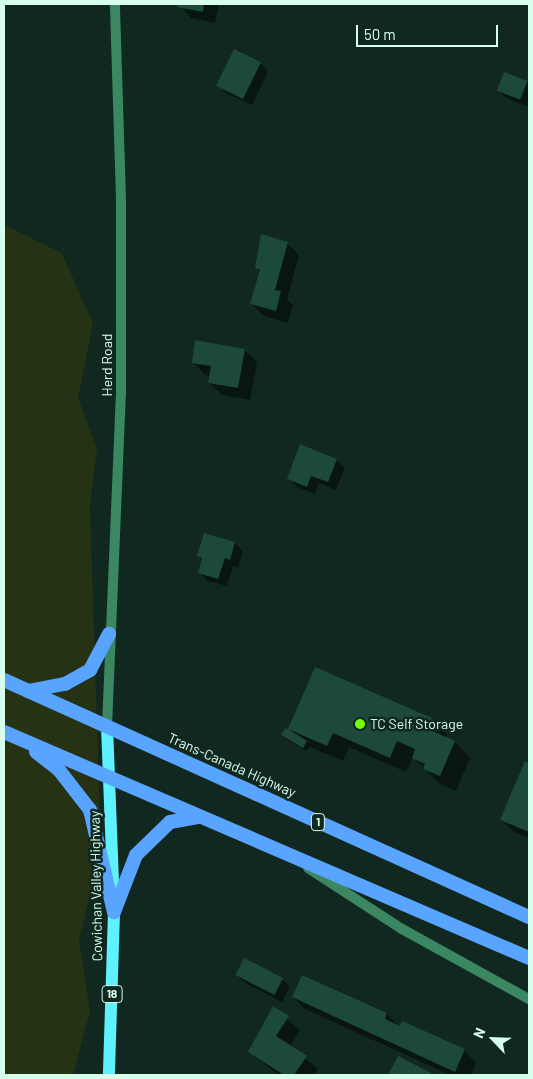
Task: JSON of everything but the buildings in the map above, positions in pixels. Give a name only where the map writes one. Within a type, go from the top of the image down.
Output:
[{"type":"highway","points":[[28,691],[65,684],[90,670],[109,634]]},
{"type":"highway","name":"Trans-Canada Highway","points":[[4,680],[529,917]]},
{"type":"highway","points":[[4,732],[108,779],[529,958]]},
{"type":"highway","points":[[18,738],[60,770],[90,810],[114,912]]},
{"type":"highway","points":[[114,912],[136,855],[170,822],[199,817]]},
{"type":"main road","name":"Cowichan Valley Highway","points":[[107,726],[114,912],[109,1075]]},
{"type":"street","name":"Herd Road","points":[[107,726],[109,634],[121,394],[121,198],[115,4]]},
{"type":"street","points":[[286,854],[402,929],[529,999]]},
{"type":"green space","points":[[4,225],[62,253],[93,324],[78,398],[97,449],[90,506],[101,848],[79,940],[90,1011],[73,1075],[4,1075]]},
{"type":"place","name":"TC Self Storage","points":[[360,724]]}]
